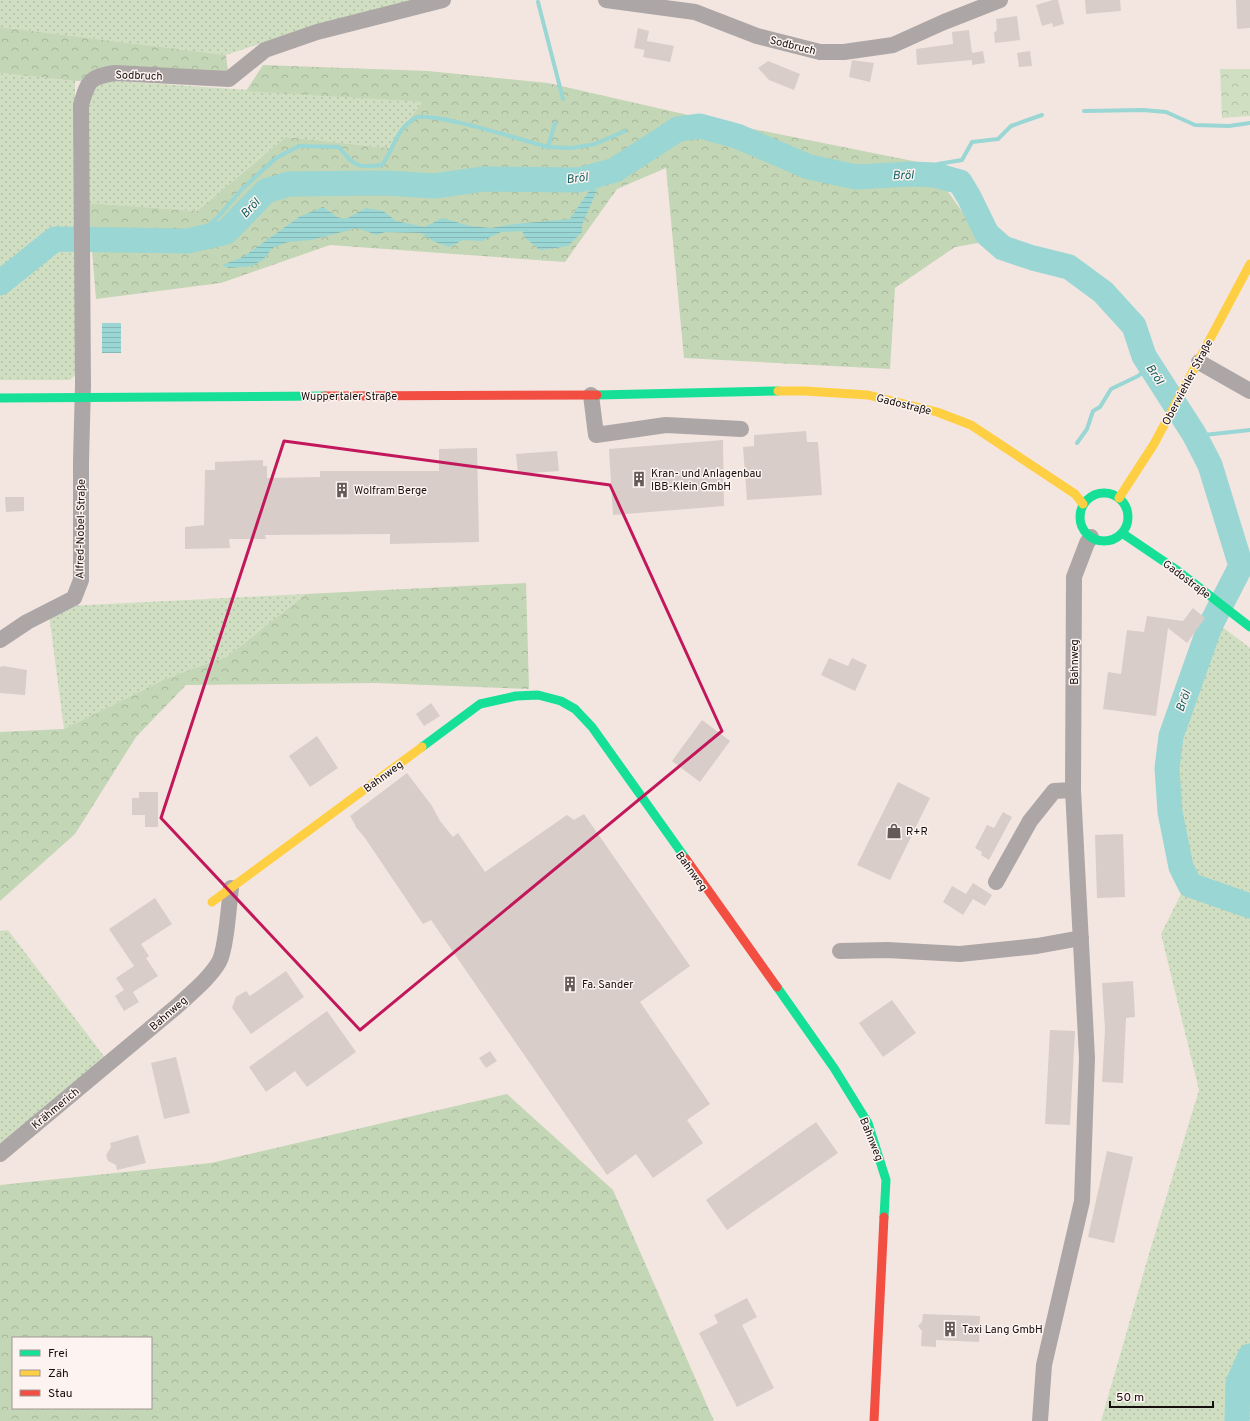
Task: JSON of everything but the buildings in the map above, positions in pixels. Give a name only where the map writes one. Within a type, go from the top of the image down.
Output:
[{"type":"main road","name":"Oberwiehler Straße","points":[[1119,498],[1154,444],[1250,264]]},
{"type":"main road","name":"Gadostraße","points":[[698,394],[805,390],[860,394],[937,412],[971,425],[994,439],[1075,494],[1083,504]]},
{"type":"main road","name":"Wuppertaler Straße","points":[[0,398],[698,394]]},
{"type":"main road","points":[[1100,492],[1113,494],[1119,498],[1128,511],[1126,526],[1122,532],[1111,540],[1097,540],[1091,537],[1082,526],[1080,519],[1083,504],[1093,495],[1100,492]]},
{"type":"main road","name":"Gadostraße","points":[[1122,532],[1178,571],[1250,627]]},
{"type":"main road","name":"Bahnweg","points":[[212,902],[480,704],[520,694],[527,694],[547,695],[572,707],[592,727],[834,1068],[868,1123],[886,1180],[874,1421]]},
{"type":"street","name":"Sodbruch","points":[[82,398],[81,105],[86,86],[98,76],[115,73],[229,79],[265,50],[317,32],[443,0]]},
{"type":"street","name":"Sodbruch","points":[[606,0],[695,12],[757,36],[820,52],[844,52],[892,45],[944,22],[1000,0]]},
{"type":"street","points":[[1199,362],[1250,391]]},
{"type":"street","points":[[591,395],[596,435],[666,425],[741,428]]},
{"type":"street","name":"Alfred-Nobel-Straße","points":[[0,640],[27,622],[74,598],[81,580],[82,398]]},
{"type":"street","name":"Bahnweg","points":[[1040,1421],[1044,1365],[1082,1201],[1086,1058],[1073,790],[1074,577],[1087,543],[1091,537]]},
{"type":"street","points":[[996,882],[1030,821],[1054,792],[1073,790]]},
{"type":"street","name":"Bahnweg","points":[[110,1062],[176,1007],[202,983],[220,961],[225,940],[231,888]]},
{"type":"street","points":[[840,951],[887,950],[960,954],[1037,946],[1081,938]]},
{"type":"street","name":"Krähmerich","points":[[0,1154],[110,1062]]},
{"type":"highlighted area","points":[[284,441],[610,485],[722,731],[360,1030],[161,818]]},
{"type":"green space","points":[[0,0],[420,0],[295,32],[226,55],[0,27]]},
{"type":"green space","points":[[0,27],[226,55],[229,79],[75,81],[0,73]]},
{"type":"green space","points":[[263,65],[428,71],[548,83],[723,123],[928,164],[984,242],[955,247],[895,288],[890,369],[684,358],[666,168],[617,189],[565,262],[330,245],[221,283],[96,299],[88,203],[197,211],[286,137],[389,148],[422,102],[246,91]]},
{"type":"green space","points":[[1220,69],[1250,69],[1250,116],[1222,118]]},
{"type":"green space","points":[[0,73],[75,81],[76,374],[70,380],[0,380]]},
{"type":"green space","points":[[101,80],[422,102],[389,148],[286,137],[197,211],[88,203],[89,89]]},
{"type":"green space","points":[[526,583],[529,689],[376,683],[186,685],[136,737],[75,834],[0,901],[0,732],[64,729],[165,679],[228,656],[306,594]]},
{"type":"green space","points":[[306,594],[228,656],[165,679],[64,729],[48,607]]},
{"type":"green space","points":[[1208,616],[1250,648],[1250,1421],[1101,1421],[1151,1247],[1199,1090],[1161,934],[1184,888],[1166,743]]},
{"type":"green space","points":[[8,930],[106,1059],[0,1144],[0,931]]},
{"type":"green space","points":[[507,1094],[613,1190],[714,1421],[0,1421],[0,1185],[211,1163]]},
{"type":"water","points":[[591,188],[597,190],[582,225],[582,232],[568,246],[541,250],[526,239],[522,231],[501,232],[482,241],[463,240],[449,247],[433,241],[421,233],[385,232],[377,235],[357,228],[311,240],[288,242],[272,248],[264,259],[252,266],[229,268],[222,265],[243,257],[299,217],[323,207],[337,217],[346,219],[366,208],[383,211],[396,221],[425,227],[442,218],[470,226],[491,228],[515,224],[570,219]]},
{"type":"water","points":[[102,323],[121,323],[121,353],[102,353]]},
{"type":"waterway","points":[[538,2],[563,99]]},
{"type":"waterway","points":[[1084,111],[1143,110],[1166,112],[1195,125],[1229,126],[1250,123]]},
{"type":"waterway","points":[[930,174],[938,164],[962,160],[972,142],[998,139],[1011,126],[1042,115]]},
{"type":"waterway","points":[[192,240],[219,216],[242,189],[276,158],[299,146],[339,147],[349,159],[357,165],[374,166],[382,165],[403,128],[415,118],[439,118],[458,122],[548,147],[555,123]]},
{"type":"waterway","name":"Bröl","points":[[0,283],[55,239],[188,241],[226,232],[266,191],[289,184],[386,183],[434,186],[484,179],[579,180],[615,170],[678,129],[700,126],[737,136],[809,167],[856,177],[911,174],[935,175],[960,182],[987,234],[1003,248],[1033,258],[1069,267],[1103,292],[1134,326],[1144,356],[1194,434],[1210,465],[1241,566],[1210,626],[1171,736],[1167,768],[1170,812],[1181,867],[1190,885],[1250,906]]},
{"type":"waterway","points":[[548,147],[572,148],[595,144],[625,131]]},
{"type":"waterway","points":[[1077,443],[1087,429],[1093,411],[1100,407],[1111,389],[1138,376],[1150,366]]},
{"type":"waterway","points":[[1195,436],[1250,430]]},
{"type":"waterway","name":"Bröl","points":[[1237,1421],[1238,1383],[1250,1356]]},
{"type":"traffic: fast","points":[[597,395],[778,391]]},
{"type":"traffic: fast","points":[[0,398],[325,396]]},
{"type":"traffic: fast","points":[[1099,493],[1109,493],[1121,500],[1128,512],[1128,517],[1128,522],[1121,534],[1109,541],[1099,541],[1091,537],[1084,530],[1080,522],[1080,512],[1084,504],[1091,497],[1099,493]]},
{"type":"traffic: fast","points":[[1122,533],[1178,571],[1250,627]]},
{"type":"traffic: fast","points":[[422,747],[480,704],[516,696],[538,695],[561,701],[575,709],[592,727],[686,859]]},
{"type":"traffic: fast","points":[[777,987],[834,1068],[868,1123],[886,1180],[884,1217]]},
{"type":"traffic: slow","points":[[1119,498],[1154,444],[1250,264]]},
{"type":"traffic: slow","points":[[778,391],[868,395],[937,412],[971,425],[1075,494],[1083,504]]},
{"type":"traffic: slow","points":[[212,902],[422,747]]},
{"type":"traffic: jam","points":[[325,396],[597,395]]},
{"type":"traffic: jam","points":[[686,859],[777,987]]},
{"type":"traffic: jam","points":[[874,1421],[884,1217]]},
{"type":"place","name":"Kran- und Anlagenbau IBB-Klein GmbH","points":[[639,479]]},
{"type":"place","name":"Wolfram Berge","points":[[342,490]]},
{"type":"place","name":"R+R","points":[[894,831]]},
{"type":"place","name":"Fa. Sander","points":[[570,984]]},
{"type":"place","name":"Taxi Lang GmbH","points":[[950,1329]]}]
